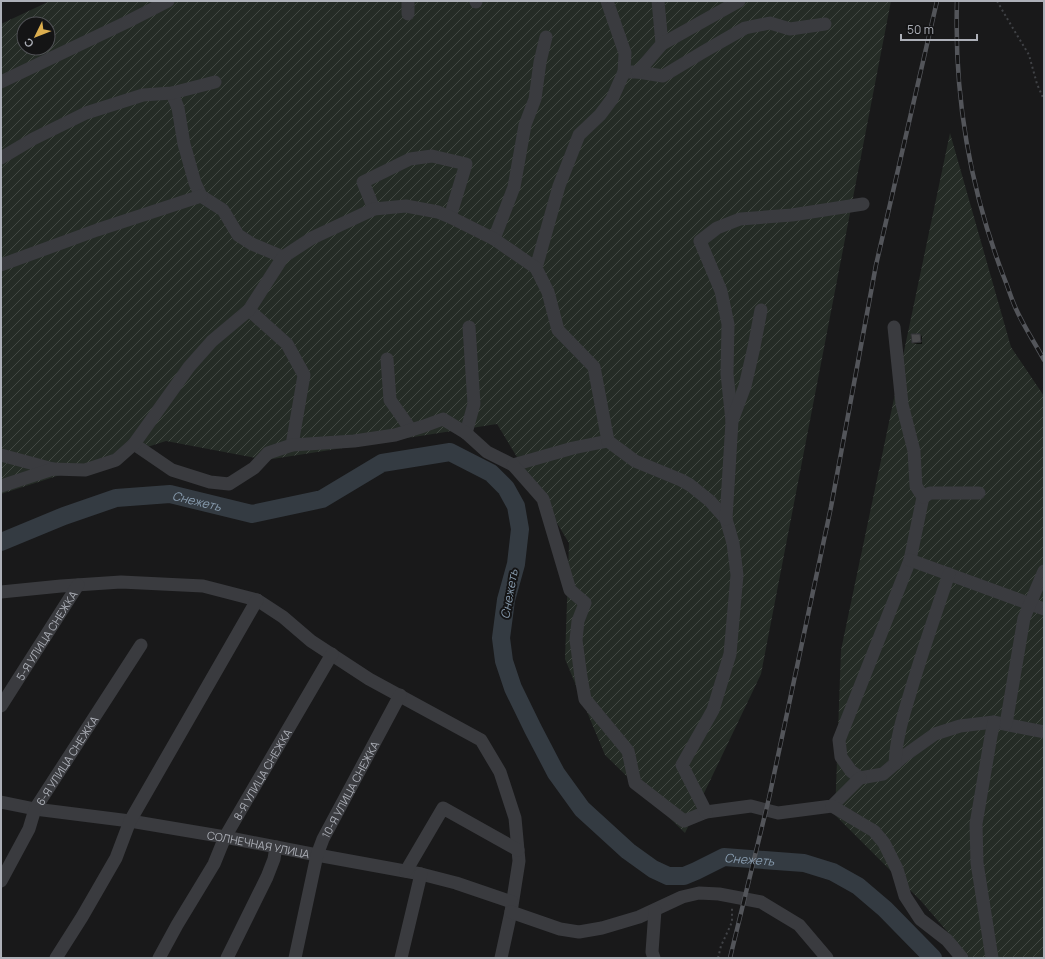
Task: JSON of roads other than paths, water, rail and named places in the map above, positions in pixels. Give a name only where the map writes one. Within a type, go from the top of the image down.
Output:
[{"type":"street","points":[[1,82],[168,1]]},
{"type":"street","points":[[408,1],[408,14]]},
{"type":"street","points":[[536,268],[559,186],[579,135],[600,115],[612,99],[624,72],[624,53],[607,1]]},
{"type":"street","points":[[658,1],[662,44]]},
{"type":"street","points":[[638,72],[662,44],[739,1]]},
{"type":"street","points":[[624,72],[638,72],[663,76],[745,28],[770,23],[790,30],[825,24]]},
{"type":"street","points":[[494,239],[514,187],[525,125],[535,99],[540,62],[546,37]]},
{"type":"street","points":[[1,158],[33,139],[86,113],[143,95],[172,93],[215,82]]},
{"type":"street","points":[[172,93],[178,108],[184,144],[195,183],[201,196],[223,210],[238,235],[252,244],[283,257]]},
{"type":"street","points":[[374,208],[363,182],[410,159],[432,156],[466,164],[450,217]]},
{"type":"street","points":[[1,265],[97,230],[201,196]]},
{"type":"street","points":[[706,812],[682,765],[713,710],[730,654],[737,575],[733,543],[726,519],[732,420],[727,374],[728,324],[721,291],[700,241],[717,228],[740,220],[792,215],[863,204]]},
{"type":"street","points":[[1,455],[53,469],[85,470],[116,460],[134,444],[189,367],[212,340],[249,310],[283,257],[312,238],[374,208],[406,206],[438,212],[450,217],[494,239],[536,268],[548,292],[558,330],[594,367],[608,442],[635,461],[690,485],[710,501],[726,519]]},
{"type":"street","points":[[249,310],[288,344],[304,375],[292,445]]},
{"type":"street","points":[[732,420],[745,386],[761,310]]},
{"type":"street","points":[[466,433],[474,404],[469,327]]},
{"type":"street","points":[[860,778],[851,771],[841,757],[839,740],[910,560],[923,497],[916,486],[914,451],[902,404],[894,327]]},
{"type":"street","points":[[387,359],[390,400],[411,430]]},
{"type":"street","points":[[134,444],[172,470],[210,482],[229,484],[254,468],[268,454],[292,445],[354,441],[394,435],[443,419],[466,433],[487,452],[513,465],[543,499],[570,590],[585,603],[578,621],[576,640],[585,699],[628,752],[635,783],[684,821],[706,812],[751,806],[778,813],[832,806],[860,778],[883,774],[935,734],[960,726],[1000,723],[1044,732]]},
{"type":"street","points":[[513,465],[573,448],[608,442]]},
{"type":"street","points":[[1,486],[53,469]]},
{"type":"street","points":[[923,497],[930,493],[979,493]]},
{"type":"street","points":[[910,560],[1044,609]]},
{"type":"street","points":[[992,958],[977,863],[976,824],[990,736],[1000,723],[1024,618],[1044,571]]},
{"type":"street","points":[[895,764],[895,753],[902,720],[932,622],[949,574]]},
{"type":"street","points":[[1,592],[121,582],[203,586],[258,600],[283,617],[311,641],[369,679],[481,740],[500,772],[515,818],[518,850],[519,861],[512,907],[501,958]]},
{"type":"street","name":"5-Я УЛИЦА СНЕЖКА","points":[[1,706],[78,585]]},
{"type":"street","points":[[56,958],[82,917],[116,858],[130,821],[258,600]]},
{"type":"street","name":"6-Я УЛИЦА СНЕЖКА","points":[[1,880],[29,829],[35,809],[141,645]]},
{"type":"street","name":"8-Я УЛИЦА СНЕЖКА","points":[[159,958],[214,864],[225,837],[332,654]]},
{"type":"street","name":"10-Я УЛИЦА СНЕЖКА","points":[[295,958],[317,855],[400,695]]},
{"type":"street","name":"СОЛНЕЧНАЯ УЛИЦА","points":[[1,802],[35,809],[130,821],[225,837],[421,874],[456,883],[560,929],[579,932],[609,926],[639,917],[682,897],[699,893],[732,896],[760,902],[799,925],[827,958]]},
{"type":"street","points":[[832,806],[874,831],[884,843],[897,869],[905,896],[920,919],[947,940],[962,958]]},
{"type":"street","points":[[406,871],[443,808],[518,850]]},
{"type":"street","points":[[227,958],[267,877],[274,859],[276,847]]},
{"type":"street","points":[[401,958],[421,874]]},
{"type":"street","points":[[654,958],[652,952],[655,910]]},
{"type":"waterway","name":"Снежеть","points":[[1,542],[64,516],[116,498],[170,494],[252,514],[322,499],[382,463],[450,452],[491,473],[506,488],[516,506],[520,529],[516,564],[506,600],[501,638],[504,661],[513,688],[556,773],[582,809],[628,851],[653,869],[668,876],[684,876],[724,857],[804,863],[833,872],[858,886],[885,909],[933,958]]},
{"type":"railway","points":[[730,958],[769,798],[831,507],[876,265],[937,1]]},
{"type":"railway","points":[[957,1],[958,71],[962,106],[966,140],[981,209],[991,242],[1016,309],[1044,360]]}]
